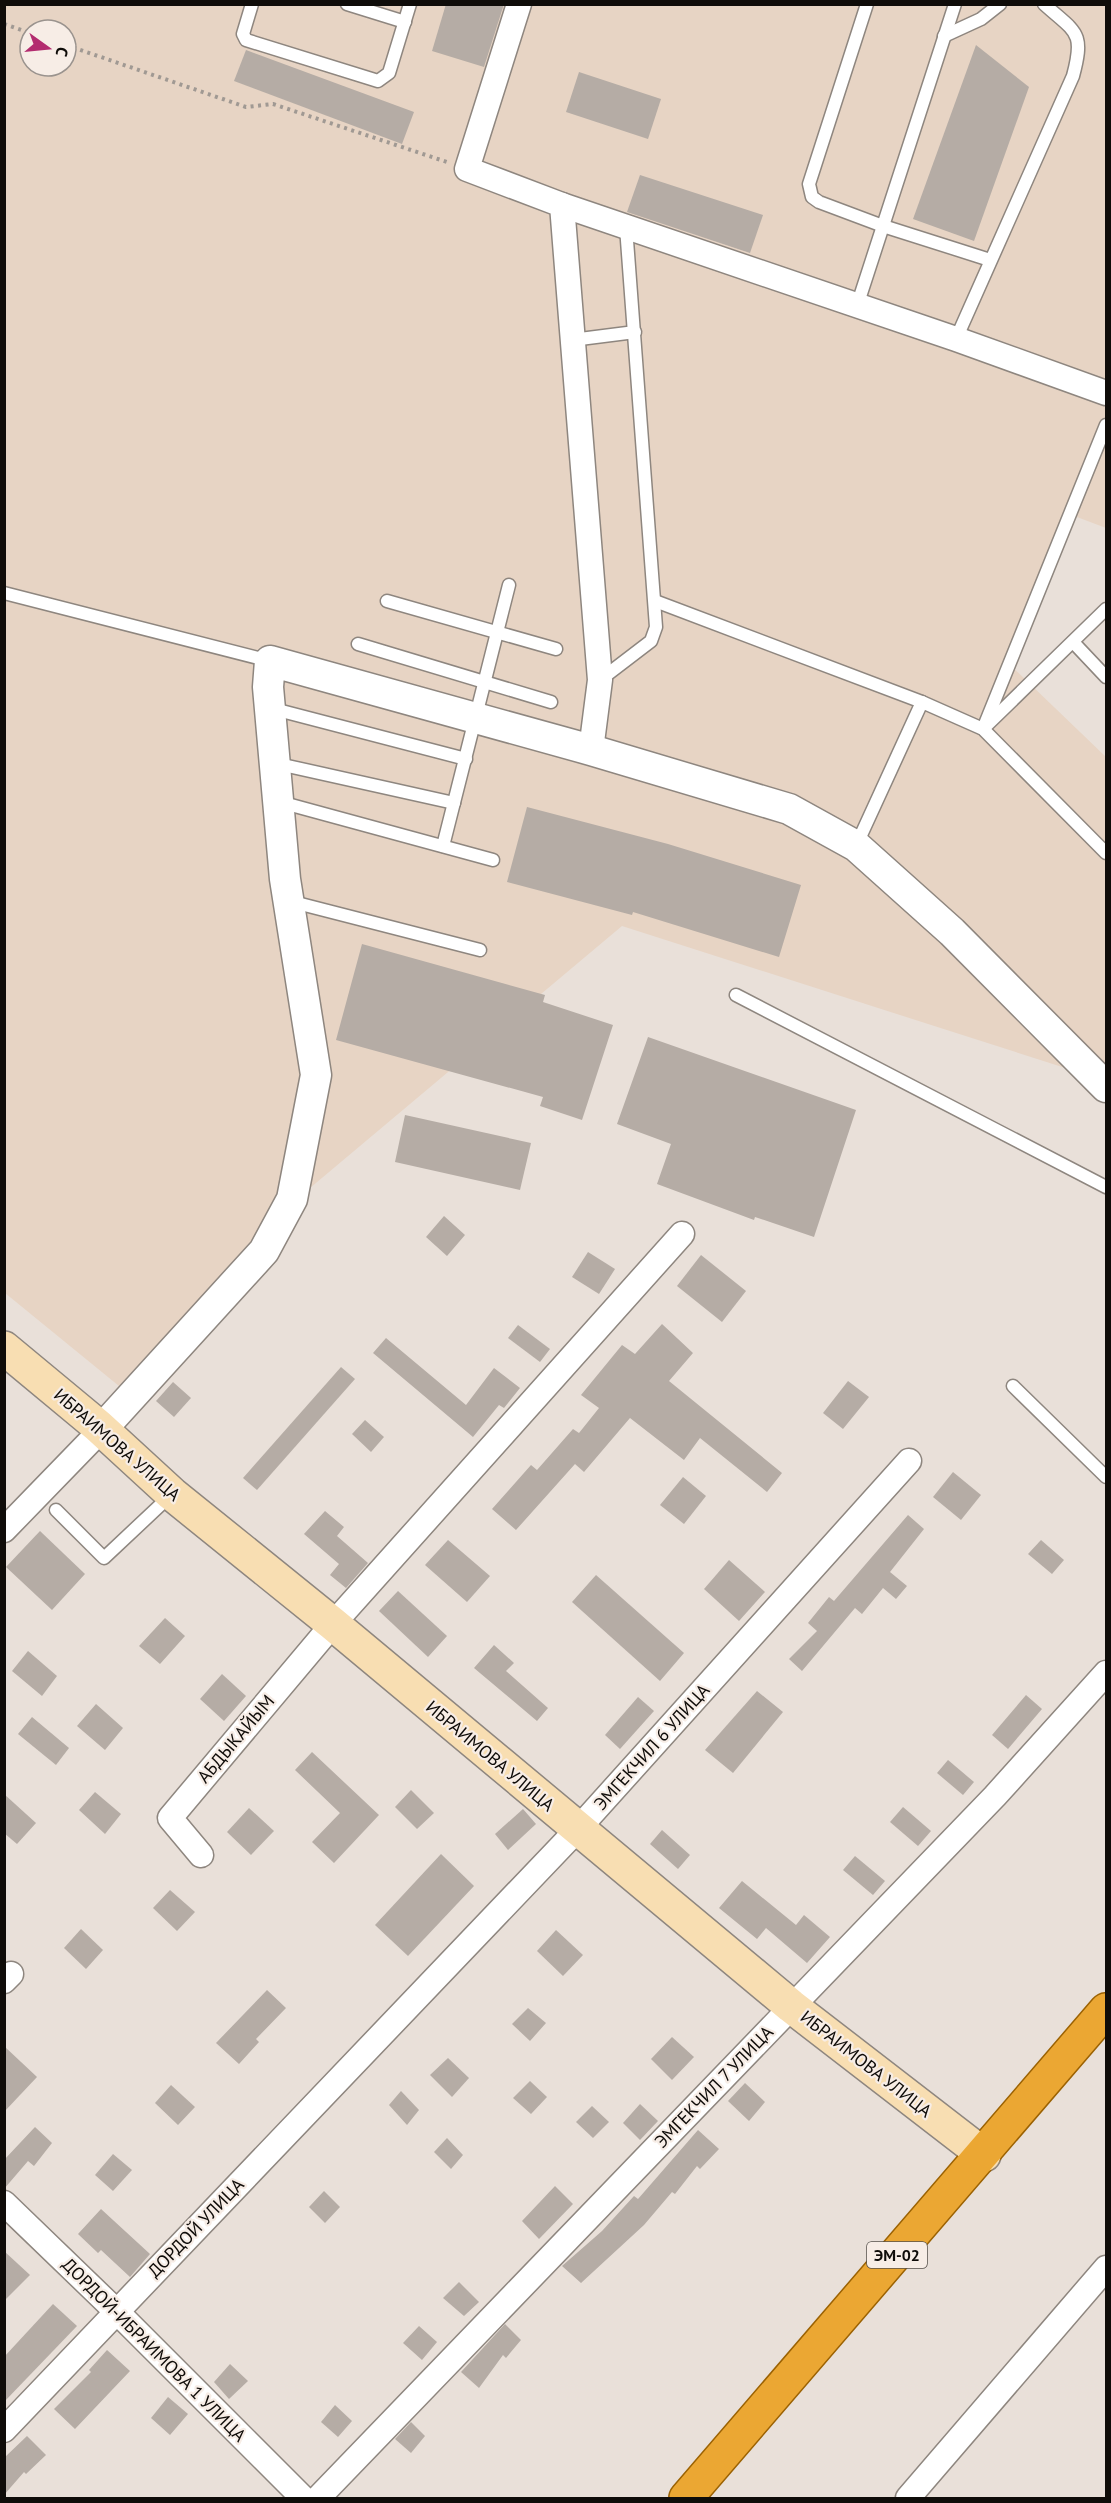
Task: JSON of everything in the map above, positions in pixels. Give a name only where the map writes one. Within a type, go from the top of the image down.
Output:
[{"type":"highway","name":"ЭМ-02","points":[[686,2499],[1107,2010]]},
{"type":"main road","name":"ИБРАИМОВА УЛИЦА","points":[[4,1348],[172,1494],[333,1624],[791,2006],[984,2155]]},
{"type":"street","points":[[519,4],[467,169],[562,205],[956,339],[1107,393]]},
{"type":"street","points":[[562,205],[600,680],[591,750]]},
{"type":"street","points":[[4,1530],[101,1430],[264,1251],[292,1199],[316,1075],[288,901],[268,687],[270,661],[591,750],[789,808],[856,846],[952,932],[1107,1087]]},
{"type":"street","points":[[333,1624],[682,1234]]},
{"type":"street","name":"ЭМГЕКЧИЛ 6 УЛИЦА","points":[[388,2028],[578,1830],[909,1461]]},
{"type":"street","name":"АБДЫКАЙЫМ","points":[[201,1855],[170,1818],[333,1624]]},
{"type":"street","name":"ЭМГЕКЧИЛ 7 УЛИЦА","points":[[318,2499],[995,1796],[1107,1673]]},
{"type":"street","name":"ДОРДОЙ УЛИЦА","points":[[4,2430],[388,2028]]},
{"type":"street","name":"ДОРДОЙ-ИБРАИМОВА 1 УЛИЦА","points":[[4,2203],[116,2311],[303,2499]]},
{"type":"street","points":[[908,2499],[1107,2268]]},
{"type":"lane","points":[[252,4],[243,34],[246,40],[378,81],[389,74],[410,4]]},
{"type":"lane","points":[[347,4],[405,22]]},
{"type":"lane","points":[[867,4],[809,184],[812,197],[819,202],[883,225],[990,260]]},
{"type":"lane","points":[[857,306],[955,4]]},
{"type":"lane","points":[[944,36],[981,19],[1000,4]]},
{"type":"lane","points":[[956,339],[1072,76],[1080,49],[1075,32],[1044,4]]},
{"type":"lane","points":[[600,680],[651,641],[656,627],[626,227]]},
{"type":"lane","points":[[572,340],[634,332]]},
{"type":"lane","points":[[983,729],[1107,425]]},
{"type":"lane","points":[[443,846],[509,585]]},
{"type":"lane","points":[[4,593],[270,661]]},
{"type":"lane","points":[[387,601],[556,649]]},
{"type":"lane","points":[[655,601],[922,702],[983,729],[1107,853]]},
{"type":"lane","points":[[983,729],[1107,609]]},
{"type":"lane","points":[[1073,642],[1107,677]]},
{"type":"lane","points":[[358,644],[551,702]]},
{"type":"lane","points":[[856,846],[922,702]]},
{"type":"lane","points":[[270,708],[466,759]]},
{"type":"lane","points":[[274,763],[454,803]]},
{"type":"lane","points":[[278,802],[493,860]]},
{"type":"lane","points":[[288,901],[480,950]]},
{"type":"lane","points":[[736,995],[1107,1186]]},
{"type":"lane","points":[[1013,1386],[1107,1477]]},
{"type":"lane","points":[[56,1510],[104,1558],[172,1494]]},
{"type":"path","points":[[78,49],[246,107],[273,104],[467,169]]},
{"type":"shaded area","points":[[4,5],[1106,5],[1106,528],[1069,514],[1006,661],[1106,757],[1106,1081],[622,926],[310,1188],[119,1386],[5,1293]]},
{"type":"building","points":[[446,4],[504,4],[484,67],[432,51]]},
{"type":"building","points":[[976,45],[1029,87],[974,241],[913,219]]},
{"type":"building","points":[[246,50],[414,112],[402,144],[234,81]]},
{"type":"building","points":[[579,72],[661,99],[648,139],[566,112]]},
{"type":"building","points":[[640,175],[763,215],[750,253],[627,212]]},
{"type":"building","points":[[527,807],[668,844],[801,885],[779,957],[633,912],[632,915],[507,882]]},
{"type":"building","points":[[362,944],[545,995],[543,1002],[613,1025],[582,1120],[540,1106],[543,1097],[336,1040]]},
{"type":"building","points":[[648,1037],[856,1110],[814,1237],[755,1217],[754,1220],[657,1184],[671,1144],[617,1124]]},
{"type":"building","points":[[405,1115],[531,1143],[520,1190],[395,1162]]},
{"type":"building","points":[[444,1216],[465,1235],[447,1256],[426,1237]]},
{"type":"building","points":[[588,1252],[615,1269],[599,1294],[572,1277]]},
{"type":"building","points":[[701,1255],[746,1291],[722,1322],[677,1286]]},
{"type":"building","points":[[662,1324],[693,1353],[669,1381],[782,1473],[767,1492],[700,1438],[684,1460],[630,1418],[584,1472],[575,1464],[516,1530],[492,1509],[531,1465],[537,1470],[573,1429],[579,1433],[599,1408],[581,1395],[622,1345],[635,1354]]},
{"type":"building","points":[[518,1325],[550,1349],[540,1362],[508,1338]]},
{"type":"building","points":[[386,1338],[466,1405],[494,1368],[520,1388],[504,1408],[499,1405],[473,1437],[373,1353]]},
{"type":"building","points":[[341,1367],[355,1379],[257,1490],[243,1478]]},
{"type":"building","points":[[848,1381],[869,1397],[843,1429],[823,1413]]},
{"type":"building","points":[[173,1382],[191,1398],[174,1417],[156,1401]]},
{"type":"building","points":[[365,1420],[384,1437],[371,1452],[352,1434]]},
{"type":"building","points":[[953,1472],[981,1495],[961,1520],[933,1497]]},
{"type":"building","points":[[683,1477],[706,1496],[684,1524],[660,1505]]},
{"type":"building","points":[[325,1511],[344,1527],[337,1536],[368,1563],[346,1588],[330,1575],[339,1564],[304,1534]]},
{"type":"building","points":[[908,1515],[924,1529],[890,1572],[907,1586],[896,1599],[883,1588],[862,1614],[855,1608],[802,1671],[789,1659],[817,1631],[808,1623],[829,1597],[834,1601]]},
{"type":"building","points":[[40,1531],[85,1574],[52,1610],[6,1567]]},
{"type":"building","points":[[448,1540],[490,1576],[467,1602],[425,1565]]},
{"type":"building","points":[[1041,1540],[1064,1560],[1052,1574],[1028,1554]]},
{"type":"building","points":[[729,1560],[765,1592],[739,1621],[704,1589]]},
{"type":"building","points":[[596,1575],[684,1653],[660,1681],[572,1602]]},
{"type":"building","points":[[398,1591],[447,1636],[428,1657],[379,1611]]},
{"type":"building","points":[[165,1618],[185,1636],[160,1664],[139,1646]]},
{"type":"building","points":[[494,1645],[514,1663],[506,1671],[548,1708],[537,1721],[474,1668]]},
{"type":"building","points":[[28,1651],[57,1676],[42,1696],[12,1671]]},
{"type":"building","points":[[222,1674],[246,1696],[224,1721],[200,1699]]},
{"type":"building","points":[[757,1691],[783,1712],[733,1773],[705,1750]]},
{"type":"building","points":[[1026,1695],[1042,1709],[1008,1749],[992,1735]]},
{"type":"building","points":[[638,1697],[654,1711],[620,1749],[605,1735]]},
{"type":"building","points":[[96,1704],[123,1728],[105,1750],[77,1726]]},
{"type":"building","points":[[32,1717],[69,1748],[56,1765],[18,1734]]},
{"type":"building","points":[[312,1752],[379,1815],[334,1863],[312,1842],[340,1813],[295,1770]]},
{"type":"building","points":[[948,1760],[974,1782],[963,1795],[937,1773]]},
{"type":"building","points":[[411,1790],[434,1813],[417,1829],[395,1807]]},
{"type":"building","points":[[95,1792],[121,1814],[105,1834],[79,1810]]},
{"type":"building","points":[[4,1794],[36,1823],[17,1844],[4,1833]]},
{"type":"building","points":[[903,1807],[931,1831],[918,1846],[890,1822]]},
{"type":"building","points":[[249,1808],[274,1831],[251,1855],[227,1832]]},
{"type":"building","points":[[523,1809],[536,1824],[508,1850],[495,1834]]},
{"type":"building","points":[[662,1830],[690,1855],[678,1869],[650,1844]]},
{"type":"building","points":[[441,1854],[474,1886],[408,1956],[375,1925]]},
{"type":"building","points":[[855,1856],[885,1881],[873,1895],[843,1870]]},
{"type":"building","points":[[742,1881],[796,1925],[804,1915],[830,1937],[807,1963],[766,1928],[757,1939],[719,1908]]},
{"type":"building","points":[[170,1890],[195,1912],[177,1931],[153,1908]]},
{"type":"building","points":[[81,1929],[103,1950],[86,1969],[64,1948]]},
{"type":"building","points":[[556,1930],[583,1955],[563,1976],[537,1951]]},
{"type":"building","points":[[267,1990],[286,2008],[256,2039],[259,2042],[239,2064],[216,2043]]},
{"type":"building","points":[[528,2008],[546,2023],[530,2041],[512,2024]]},
{"type":"building","points":[[672,2037],[694,2057],[672,2080],[651,2059]]},
{"type":"building","points":[[4,2046],[37,2077],[4,2112]]},
{"type":"building","points":[[448,2058],[469,2078],[452,2097],[430,2075]]},
{"type":"building","points":[[530,2081],[547,2097],[531,2114],[513,2098]]},
{"type":"building","points":[[745,2083],[765,2102],[749,2121],[728,2101]]},
{"type":"building","points":[[171,2085],[195,2107],[178,2125],[155,2103]]},
{"type":"building","points":[[401,2091],[419,2110],[407,2125],[389,2105]]},
{"type":"building","points":[[640,2104],[658,2121],[640,2140],[623,2123]]},
{"type":"building","points":[[592,2106],[609,2122],[593,2138],[576,2122]]},
{"type":"building","points":[[35,2127],[52,2143],[34,2166],[28,2161],[4,2189],[4,2160]]},
{"type":"building","points":[[698,2130],[719,2149],[700,2169],[697,2166],[675,2194],[672,2192],[644,2225],[581,2283],[562,2266],[602,2231],[634,2196],[638,2199]]},
{"type":"building","points":[[447,2138],[463,2155],[451,2169],[434,2152]]},
{"type":"building","points":[[113,2154],[132,2170],[113,2191],[95,2175]]},
{"type":"building","points":[[555,2186],[573,2204],[539,2239],[522,2221]]},
{"type":"building","points":[[324,2191],[340,2207],[325,2223],[309,2207]]},
{"type":"building","points":[[101,2209],[150,2254],[130,2277],[101,2250],[98,2253],[78,2234]]},
{"type":"building","points":[[4,2251],[30,2275],[4,2301]]},
{"type":"building","points":[[459,2282],[479,2302],[464,2316],[443,2298]]},
{"type":"building","points":[[53,2304],[77,2326],[4,2402],[4,2357]]},
{"type":"building","points":[[505,2324],[521,2340],[506,2358],[503,2355],[479,2388],[461,2372]]},
{"type":"building","points":[[419,2326],[437,2342],[422,2360],[403,2343]]},
{"type":"building","points":[[107,2350],[130,2371],[75,2429],[54,2409],[91,2372],[89,2370]]},
{"type":"building","points":[[230,2364],[248,2381],[229,2399],[214,2382]]},
{"type":"building","points":[[168,2397],[188,2414],[170,2435],[151,2418]]},
{"type":"building","points":[[335,2405],[352,2421],[338,2437],[321,2422]]},
{"type":"building","points":[[411,2422],[425,2436],[411,2453],[395,2439]]},
{"type":"building","points":[[27,2436],[46,2455],[26,2474],[24,2472],[4,2495],[4,2458]]}]
